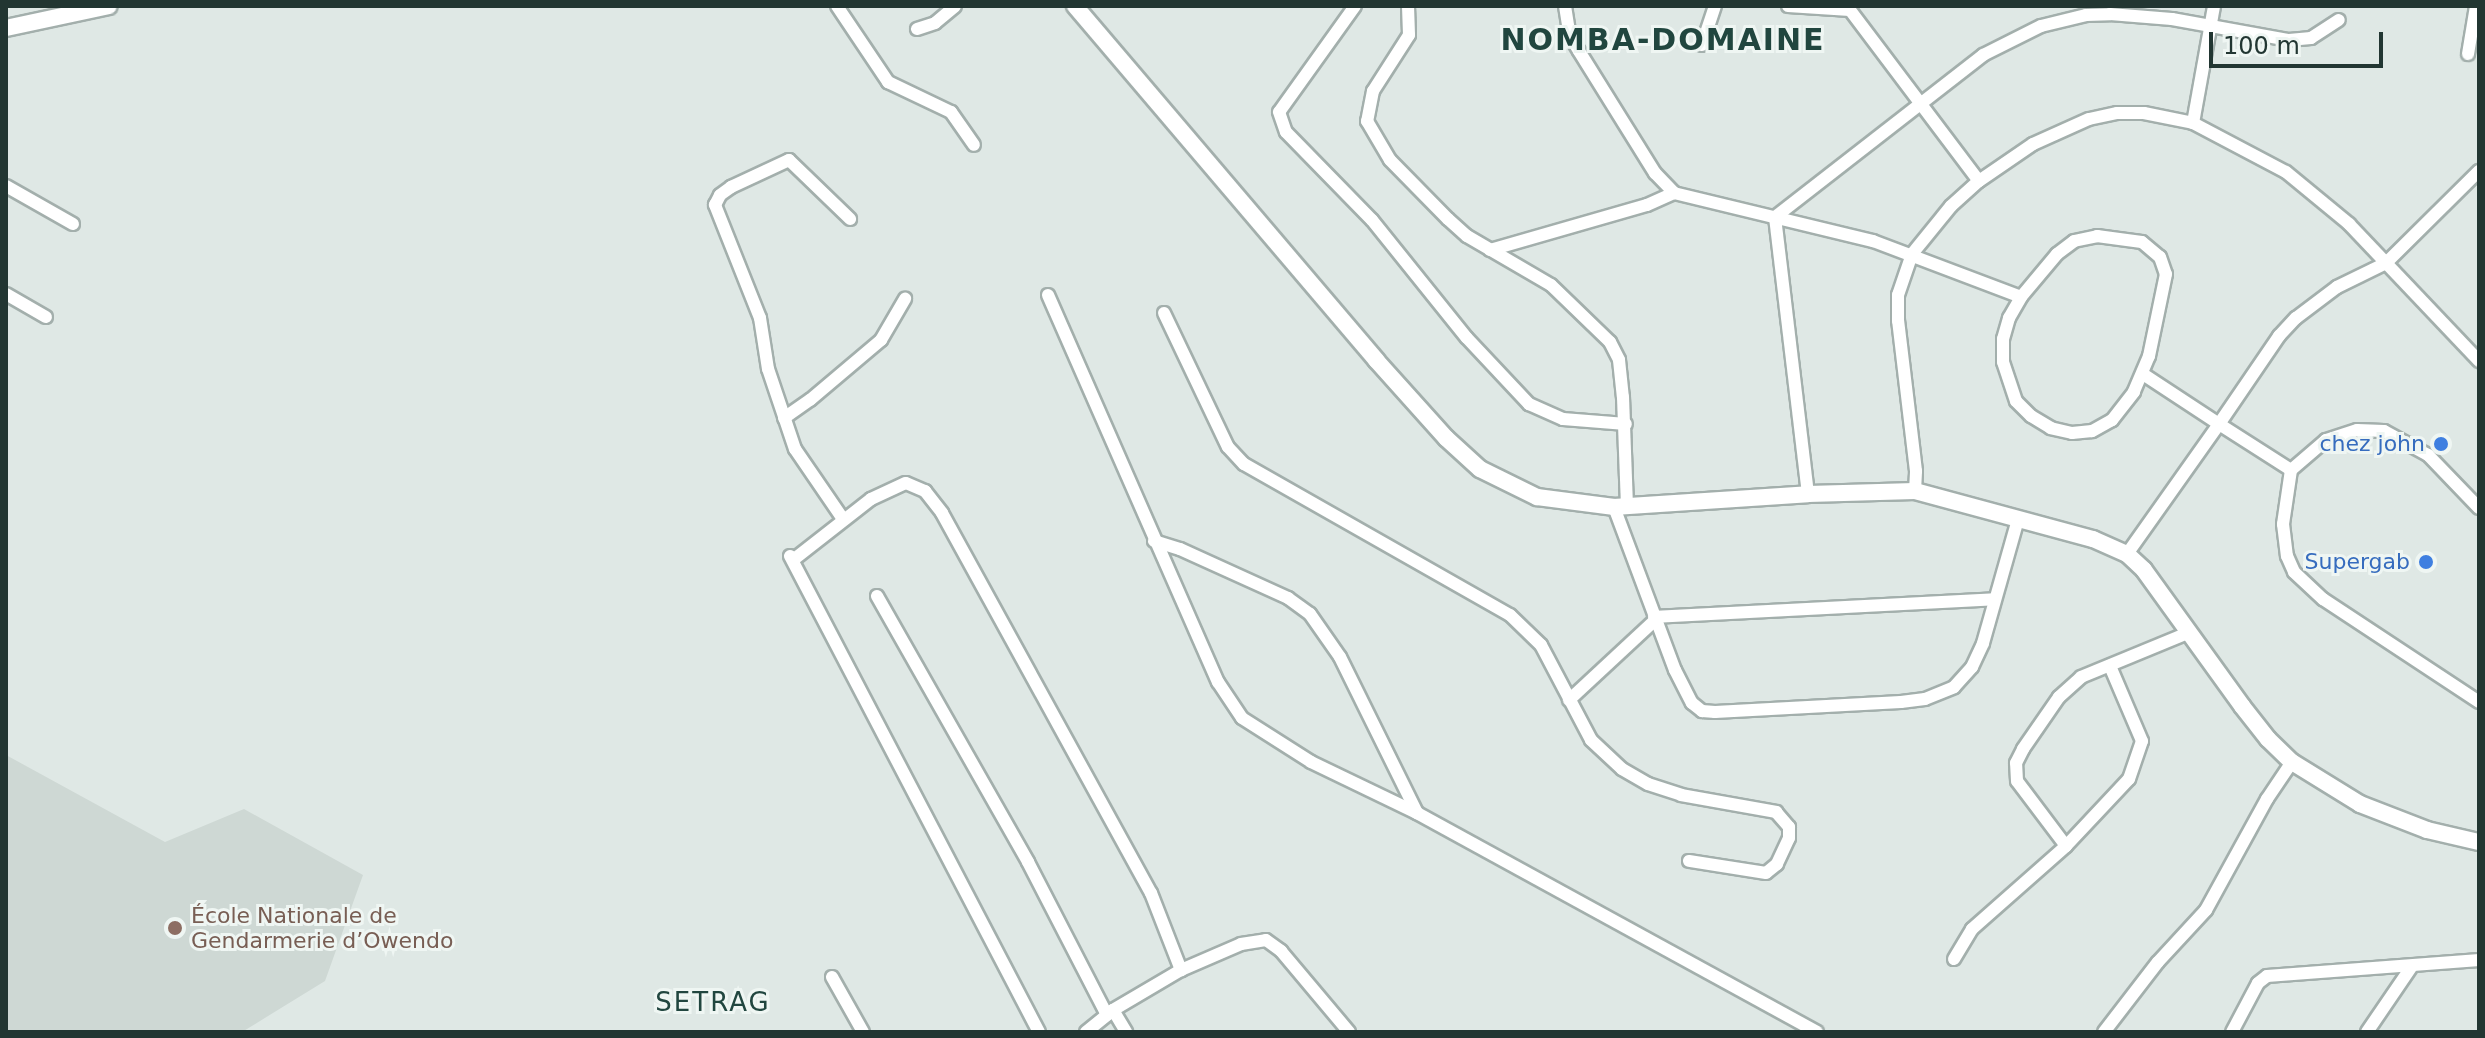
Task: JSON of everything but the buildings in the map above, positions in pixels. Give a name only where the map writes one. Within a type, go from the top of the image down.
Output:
[{"type":"street","points":[[6,28],[109,6]]},
{"type":"street","points":[[837,6],[888,82],[951,112],[974,145]]},
{"type":"street","points":[[917,29],[935,23],[955,6]]},
{"type":"street","points":[[1075,6],[1091,13],[1376,360],[1463,455],[1500,481],[1537,497],[1620,507],[1808,494],[1915,491],[2093,539],[2127,554],[2190,632],[2268,739],[2292,762],[2360,804],[2427,830],[2479,842]]},
{"type":"street","points":[[1355,6],[1279,112],[1286,132],[1372,220],[1467,338],[1529,404],[1563,419],[1626,424]]},
{"type":"street","points":[[1408,6],[1409,35],[1373,91],[1367,121],[1390,160],[1448,219],[1490,250],[1551,285],[1610,342],[1619,360],[1626,424],[1620,507],[1654,618],[1692,703],[1702,711],[1808,708],[1901,702],[1943,694],[1972,667],[1987,633],[2018,519]]},
{"type":"street","points":[[1565,6],[1570,36],[1655,173],[1674,193],[1912,254],[2021,297]]},
{"type":"street","points":[[1702,45],[1715,6]]},
{"type":"street","points":[[1788,6],[1849,8],[1979,181]]},
{"type":"street","points":[[2193,123],[2214,6]]},
{"type":"street","points":[[2468,54],[2476,6]]},
{"type":"street","points":[[1775,217],[1983,55],[2041,26],[2067,18],[2110,14],[2172,19],[2289,40],[2311,38],[2339,20]]},
{"type":"street","points":[[1915,491],[1916,471],[1898,321],[1898,295],[1912,254],[1951,206],[1979,181],[2033,144],[2089,119],[2117,113],[2144,113],[2193,123],[2286,172],[2319,197],[2479,361]]},
{"type":"street","points":[[843,519],[808,473],[784,418],[768,369],[760,318],[715,205],[720,195],[731,187],[789,160],[850,219]]},
{"type":"street","points":[[2127,554],[2279,336],[2296,318],[2337,287],[2386,263],[2479,171]]},
{"type":"street","points":[[6,186],[73,224]]},
{"type":"street","points":[[1490,250],[1647,205],[1674,193]]},
{"type":"street","points":[[1775,217],[1808,494]]},
{"type":"street","points":[[2119,236],[2142,242],[2160,257],[2166,274],[2143,374],[2112,420],[2092,431],[2061,430],[2031,416],[2016,401],[2003,362],[2009,318],[2021,297],[2057,254],[2074,241],[2119,236]]},
{"type":"street","points":[[6,294],[46,317]]},
{"type":"street","points":[[1048,295],[1218,682],[1242,718],[1254,729],[1311,762],[1417,813],[1817,1032]]},
{"type":"street","points":[[784,418],[881,340],[905,299]]},
{"type":"street","points":[[1164,313],[1220,430],[1237,458],[1510,615],[1541,645],[1591,740],[1622,769],[1648,784],[1681,795],[1776,812],[1789,827],[1789,838],[1782,856],[1766,873],[1689,861]]},
{"type":"street","points":[[2143,374],[2291,470]]},
{"type":"street","points":[[2479,508],[2428,455],[2384,431],[2342,433],[2326,440],[2291,470],[2284,541],[2294,572],[2323,599],[2479,702]]},
{"type":"street","points":[[1039,1032],[792,558],[871,499],[906,483],[918,486],[933,499],[1151,893],[1181,970]]},
{"type":"street","points":[[1154,541],[1180,549],[1288,598],[1317,622],[1340,657],[1417,813]]},
{"type":"street","points":[[877,596],[1110,1013],[1126,1032]]},
{"type":"street","points":[[1569,700],[1654,618],[1994,599]]},
{"type":"street","points":[[2066,846],[2017,781],[2016,763],[2059,697],[2081,677],[2190,632]]},
{"type":"street","points":[[1954,959],[1972,929],[2066,846],[2111,802],[2129,779],[2142,741],[2110,666]]},
{"type":"street","points":[[2104,1032],[2158,962],[2206,910],[2267,799],[2292,762]]},
{"type":"street","points":[[1086,1032],[1110,1013],[1181,970],[1241,944],[1266,940],[1281,951],[1349,1032]]},
{"type":"street","points":[[2232,1032],[2258,983],[2267,976],[2479,960]]},
{"type":"street","points":[[2367,1032],[2412,966]]},
{"type":"street","points":[[832,977],[863,1032]]},
{"type":"shaded area","name":"École Nationale de Gendarmerie d’Owendo","points":[[6,755],[165,842],[244,809],[363,875],[325,981],[242,1032],[6,1032]]},
{"type":"place","name":"chez john","points":[[2441,444]]},
{"type":"place","name":"Supergab","points":[[2426,562]]},
{"type":"place","name":"École Nationale de Gendarmerie d’Owendo","points":[[175,928]]},
{"type":"district","name":"NOMBA-DOMAINE","points":[[1663,40]]},
{"type":"district","name":"SETRAG","points":[[713,1003]]}]
